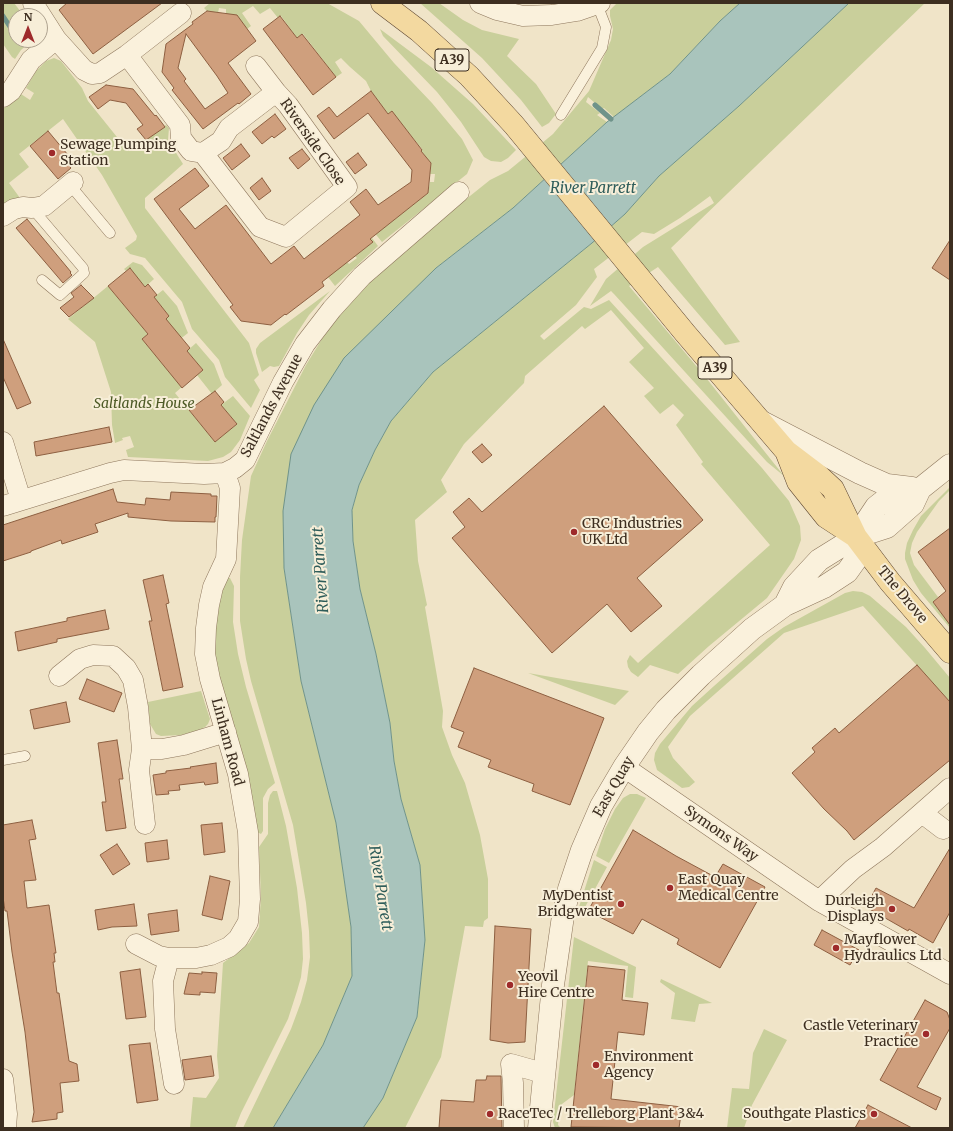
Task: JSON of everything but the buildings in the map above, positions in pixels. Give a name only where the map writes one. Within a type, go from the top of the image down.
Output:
[{"type":"main road","name":"A39","points":[[382,3],[419,31],[469,76],[514,126],[786,450],[833,489],[856,537]]},
{"type":"main road","name":"The Drove","points":[[856,537],[890,582],[950,652]]},
{"type":"street","points":[[33,3],[56,39],[84,70],[92,74],[100,73],[128,55],[181,13]]},
{"type":"street","points":[[480,3],[497,10],[523,16],[558,14],[577,11],[598,4]]},
{"type":"street","points":[[3,97],[10,91],[31,60],[56,39]]},
{"type":"street","name":"Riverside Close","points":[[128,55],[180,125],[181,138],[191,151],[203,153],[260,227],[286,237],[346,187],[288,105],[256,66]]},
{"type":"street","name":"Riverside Close","points":[[203,153],[220,141],[229,128],[276,92]]},
{"type":"street","points":[[3,216],[14,209],[44,206],[71,184]]},
{"type":"street","name":"Saltlands Avenue","points":[[12,503],[110,472],[124,470],[204,474],[225,473],[235,468],[245,460],[283,382],[305,344],[332,309],[362,276],[459,192]]},
{"type":"street","points":[[762,422],[860,473],[887,485],[920,489],[950,465]]},
{"type":"street","points":[[3,442],[12,503]]},
{"type":"street","name":"Linham Road","points":[[136,944],[159,956],[170,958],[196,958],[211,955],[229,947],[238,939],[248,922],[250,899],[248,832],[238,774],[210,679],[205,654],[206,628],[213,587],[226,559],[230,488],[225,473]]},
{"type":"street","name":"East Quay","points":[[539,1128],[543,1072],[557,947],[569,889],[582,850],[601,806],[624,767],[648,732],[666,710],[752,629],[785,606],[794,587],[819,560],[856,537],[887,527],[913,504],[920,489]]},
{"type":"street","points":[[59,676],[80,659],[93,655],[113,656],[126,668],[133,680],[138,707],[142,749],[139,770],[145,824]]},
{"type":"street","points":[[142,749],[162,749],[184,745],[226,732]]},
{"type":"street","name":"Symons Way","points":[[624,767],[819,901],[950,974]]},
{"type":"street","points":[[819,901],[853,869],[883,847],[950,788]]},
{"type":"street","points":[[922,813],[943,829]]},
{"type":"street","points":[[170,958],[164,981],[164,1013],[165,1029],[174,1084]]},
{"type":"street","points":[[514,1128],[514,1084],[511,1064],[543,1072]]},
{"type":"street","points":[[3,1079],[7,1114],[6,1128]]},
{"type":"lane","points":[[561,115],[602,48],[606,27],[598,4]]},
{"type":"lane","points":[[71,184],[110,233]]},
{"type":"lane","points":[[32,208],[83,268],[84,273],[60,295],[42,280]]},
{"type":"lane","points":[[3,760],[25,756]]},
{"type":"green space","points":[[3,3],[14,3],[18,8],[8,8],[8,48],[23,48],[15,59],[3,44]]},
{"type":"green space","points":[[210,3],[327,3],[359,21],[394,63],[432,103],[462,139],[473,160],[467,174],[382,242],[360,215],[377,233],[428,193],[430,182],[434,182],[435,174],[430,174],[431,163],[421,151],[422,149],[392,112],[388,114],[371,91],[366,81],[341,58],[335,62],[342,73],[336,77],[303,34],[297,38],[281,16],[278,18],[270,8],[260,14],[253,6],[242,13],[251,26],[247,29],[226,14],[226,9],[219,8],[218,13],[207,11],[204,8]]},
{"type":"green space","points":[[420,3],[439,3],[463,20],[482,30],[519,39],[507,56],[536,84],[556,114],[549,123],[542,127],[521,100],[482,58]]},
{"type":"green space","points":[[617,3],[740,3],[720,21],[670,74],[614,117],[588,97],[586,102],[600,113],[597,115],[607,122],[513,208],[436,268],[283,511],[284,568],[301,681],[336,823],[351,927],[352,976],[323,1045],[273,1128],[243,1128],[291,1029],[307,980],[310,957],[306,903],[293,825],[251,681],[240,621],[242,540],[251,476],[267,441],[306,365],[333,321],[359,292],[445,216],[490,180],[508,171],[553,134],[589,91],[611,40],[613,29],[610,10]]},
{"type":"green space","points":[[849,3],[925,3],[671,248],[740,342],[725,345],[658,267],[629,286],[703,374],[784,476],[767,462],[611,291],[590,306],[606,279],[643,247],[714,203],[710,196],[680,218],[654,234],[642,232],[594,269],[597,277],[576,305],[540,336],[544,340],[584,307],[591,309],[609,300],[762,468],[789,501],[800,526],[801,540],[794,559],[767,598],[678,674],[650,665],[638,677],[631,672],[628,667],[627,661],[630,655],[638,663],[770,545],[701,464],[703,462],[676,425],[684,415],[673,404],[660,414],[644,396],[654,388],[629,362],[644,348],[611,310],[585,329],[582,326],[525,376],[524,383],[464,444],[441,480],[447,492],[415,520],[418,561],[427,605],[425,607],[443,711],[442,727],[452,755],[465,783],[480,835],[488,879],[488,918],[484,921],[483,927],[465,926],[441,1057],[405,1128],[363,1128],[383,1098],[417,1017],[425,940],[420,865],[401,799],[394,761],[390,723],[376,654],[360,589],[353,541],[352,511],[359,485],[375,450],[391,421],[433,372],[592,243],[625,214],[659,176],[739,106]]},
{"type":"green space","points":[[380,29],[431,67],[473,104],[516,150],[508,158],[501,162],[491,161],[484,157],[461,122],[437,92],[383,36]]},
{"type":"green space","points":[[54,58],[61,61],[82,88],[88,101],[125,147],[145,141],[166,125],[169,128],[168,140],[183,164],[145,198],[145,208],[249,343],[259,375],[254,380],[260,390],[251,408],[225,377],[219,360],[192,329],[182,302],[145,258],[130,254],[125,248],[136,240],[137,236],[102,175],[63,119],[19,154],[29,167],[9,183],[20,198],[3,208],[3,109],[21,94],[30,100],[34,93],[26,88],[36,71],[46,61]]},
{"type":"green space","points":[[357,218],[378,246],[335,286],[310,254],[347,262],[349,264],[357,258],[355,256],[373,242],[355,220]]},
{"type":"green space","points":[[133,262],[142,265],[154,279],[145,287],[130,269],[126,271],[124,269]]},
{"type":"green space","name":"Saltlands House","points":[[108,286],[148,334],[142,339],[182,387],[175,393],[215,442],[237,424],[221,405],[233,396],[250,416],[240,440],[231,452],[223,457],[208,461],[128,457],[126,450],[134,447],[130,436],[122,438],[123,440],[115,443],[112,425],[111,392],[95,342],[68,319]]},
{"type":"green space","points":[[163,290],[177,306],[188,333],[179,340],[163,321],[169,316],[154,297]]},
{"type":"green space","points":[[330,291],[309,315],[297,333],[279,366],[270,366],[262,372],[256,353],[256,349],[260,343]]},
{"type":"green space","points":[[196,343],[214,364],[222,385],[212,394],[197,375],[203,370],[187,351]]},
{"type":"green space","points":[[950,487],[950,490],[939,501],[917,532],[912,543],[910,553],[914,565],[938,597],[933,602],[947,620],[950,621],[950,628],[921,593],[913,580],[905,559],[905,553],[907,543],[921,516]]},
{"type":"green space","points":[[226,578],[230,578],[234,586],[233,622],[238,654],[246,687],[275,783],[268,789],[263,798],[263,831],[261,834],[257,832],[216,671],[213,645],[219,597]]},
{"type":"green space","points":[[853,591],[862,592],[870,596],[906,627],[925,648],[950,678],[950,702],[863,606],[784,633],[690,716],[668,747],[673,758],[695,782],[689,787],[682,788],[657,770],[654,760],[655,753],[660,744],[692,706],[767,639],[784,627],[845,593]]},
{"type":"green space","points":[[528,673],[597,685],[629,691],[615,705]]},
{"type":"green space","points":[[201,691],[210,719],[205,727],[198,731],[181,735],[161,736],[156,734],[150,724],[148,702]]},
{"type":"green space","points":[[273,791],[277,791],[286,826],[297,888],[302,933],[303,959],[301,977],[288,1019],[235,1128],[190,1128],[193,1097],[206,1098],[219,1078],[217,1056],[223,963],[249,943],[259,927],[261,897],[259,847],[268,834],[268,803],[270,795]]},
{"type":"green space","points":[[630,794],[637,794],[646,798],[609,863],[596,856],[605,829],[615,809],[623,798]]},
{"type":"green space","points":[[594,860],[607,867],[584,909],[579,907]]},
{"type":"green space","points":[[574,937],[636,967],[633,998],[625,997],[628,966],[588,961],[574,1095],[562,1104],[558,1125],[561,1128],[555,1128],[553,1122]]},
{"type":"green space","points":[[661,979],[712,1003],[699,1004],[695,1022],[671,1019],[675,993],[660,982]]},
{"type":"green space","points":[[764,1029],[787,1040],[752,1105],[744,1128],[727,1128],[732,1088],[749,1089],[753,1053]]},
{"type":"water","name":"River Parrett","points":[[740,3],[849,3],[739,106],[659,176],[625,214],[592,243],[433,372],[391,421],[375,450],[359,485],[352,510],[353,541],[360,589],[376,654],[390,723],[394,761],[401,799],[420,865],[425,940],[417,1017],[383,1098],[363,1128],[273,1128],[323,1045],[352,976],[351,927],[336,823],[301,681],[284,568],[283,511],[291,454],[314,405],[344,358],[436,268],[513,208],[607,122],[670,74],[720,21]]},
{"type":"waterway","points":[[3,16],[8,24]]},
{"type":"waterway","points":[[595,105],[611,119]]},
{"type":"place","name":"Sewage Pumping Station","points":[[52,153]]},
{"type":"place","name":"CRC Industries UK Ltd","points":[[574,532]]},
{"type":"place","name":"East Quay Medical Centre","points":[[670,888]]},
{"type":"place","name":"MyDentist Bridgwater","points":[[621,904]]},
{"type":"place","name":"Durleigh Displays","points":[[892,909]]},
{"type":"place","name":"Mayflower Hydraulics Ltd","points":[[836,948]]},
{"type":"place","name":"Yeovil Hire Centre","points":[[510,985]]},
{"type":"place","name":"Castle Veterinary Practice","points":[[926,1034]]},
{"type":"place","name":"Environment Agency","points":[[596,1065]]},
{"type":"place","name":"RaceTec / Trelleborg Plant 3&4","points":[[490,1114]]},
{"type":"place","name":"Southgate Plastics","points":[[874,1114]]}]
